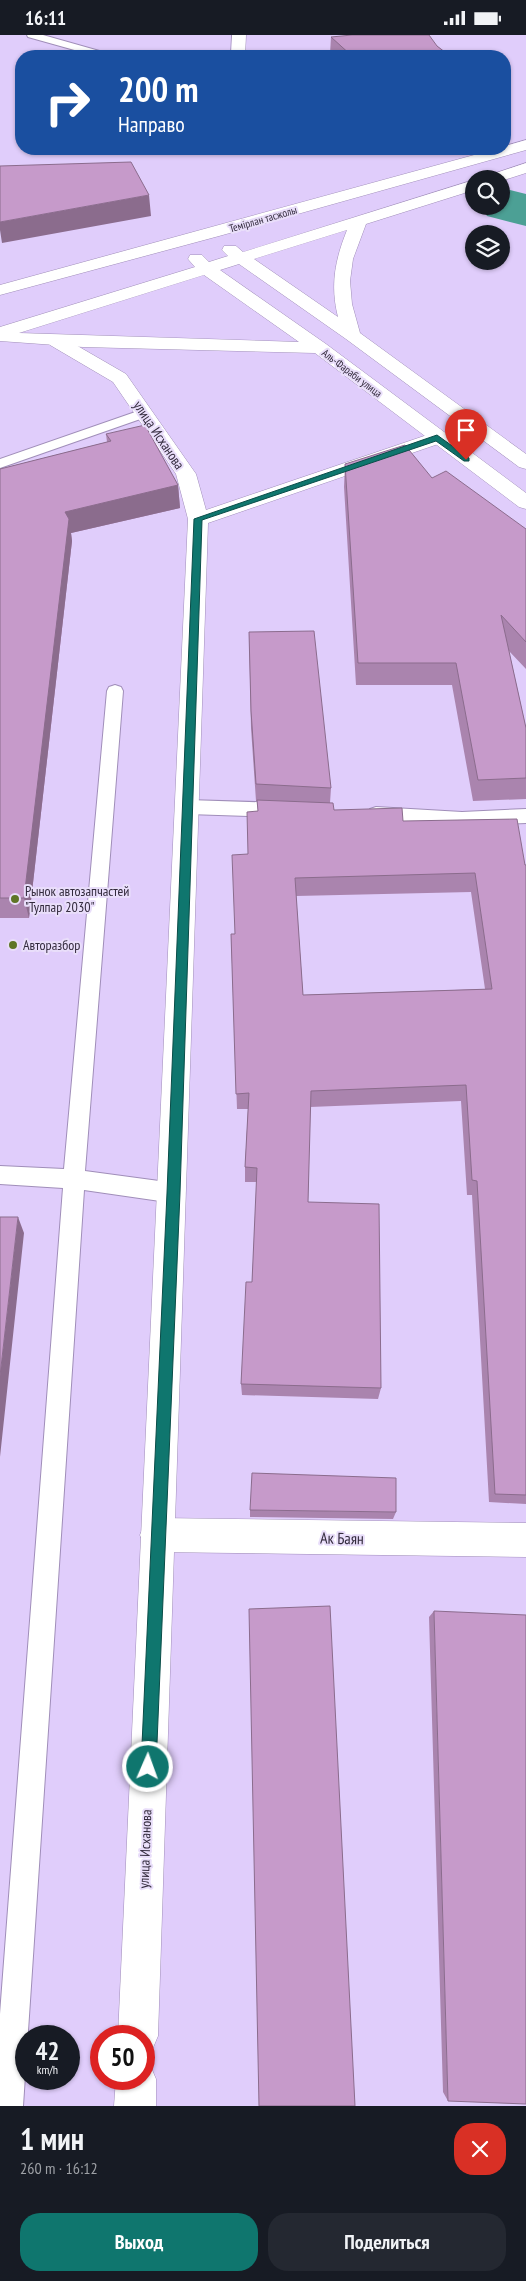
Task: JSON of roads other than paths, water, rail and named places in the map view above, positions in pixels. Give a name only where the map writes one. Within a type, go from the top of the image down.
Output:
[{"type":"main road","points":[[238,50],[239,35]]},
{"type":"main road","name":"Темірлан тасжолы","points":[[511,149],[526,145]]},
{"type":"main road","name":"Темірлан тасжолы","points":[[0,290],[178,243],[487,155]]},
{"type":"main road","points":[[510,174],[526,169]]},
{"type":"main road","points":[[0,333],[465,188]]},
{"type":"main road","points":[[352,335],[343,298],[341,274],[347,251],[359,220]]},
{"type":"main road","points":[[213,233],[239,258],[352,335],[526,463]]},
{"type":"main road","name":"Аль-Фараби улица","points":[[178,243],[206,268],[320,349],[526,503]]},
{"type":"main road","points":[[0,337],[56,341],[224,344],[320,349]]},
{"type":"main road","name":"улица Исханова","points":[[56,341],[120,378],[186,474],[198,519],[174,1193],[157,1535],[138,2025]]},
{"type":"main road","points":[[198,519],[437,438]]},
{"type":"main road","name":"Ак Баян","points":[[157,1535],[526,1540]]},
{"type":"main road","points":[[135,2106],[136,2090]]},
{"type":"lane","points":[[32,35],[85,50]]},
{"type":"lane","points":[[0,464],[144,413]]},
{"type":"lane","points":[[8,2106],[74,1179],[116,691]]},
{"type":"lane","points":[[188,807],[302,811]]},
{"type":"lane","points":[[359,813],[462,819],[526,816]]},
{"type":"lane","points":[[0,1175],[74,1179],[174,1193]]},
{"type":"waterway","points":[[510,206],[526,210]]},
{"type":"place","name":"Рынок автозапчастей \"Тулпар 2030\"","points":[[15,899]]},
{"type":"place","name":"Авторазбор","points":[[13,945]]}]
